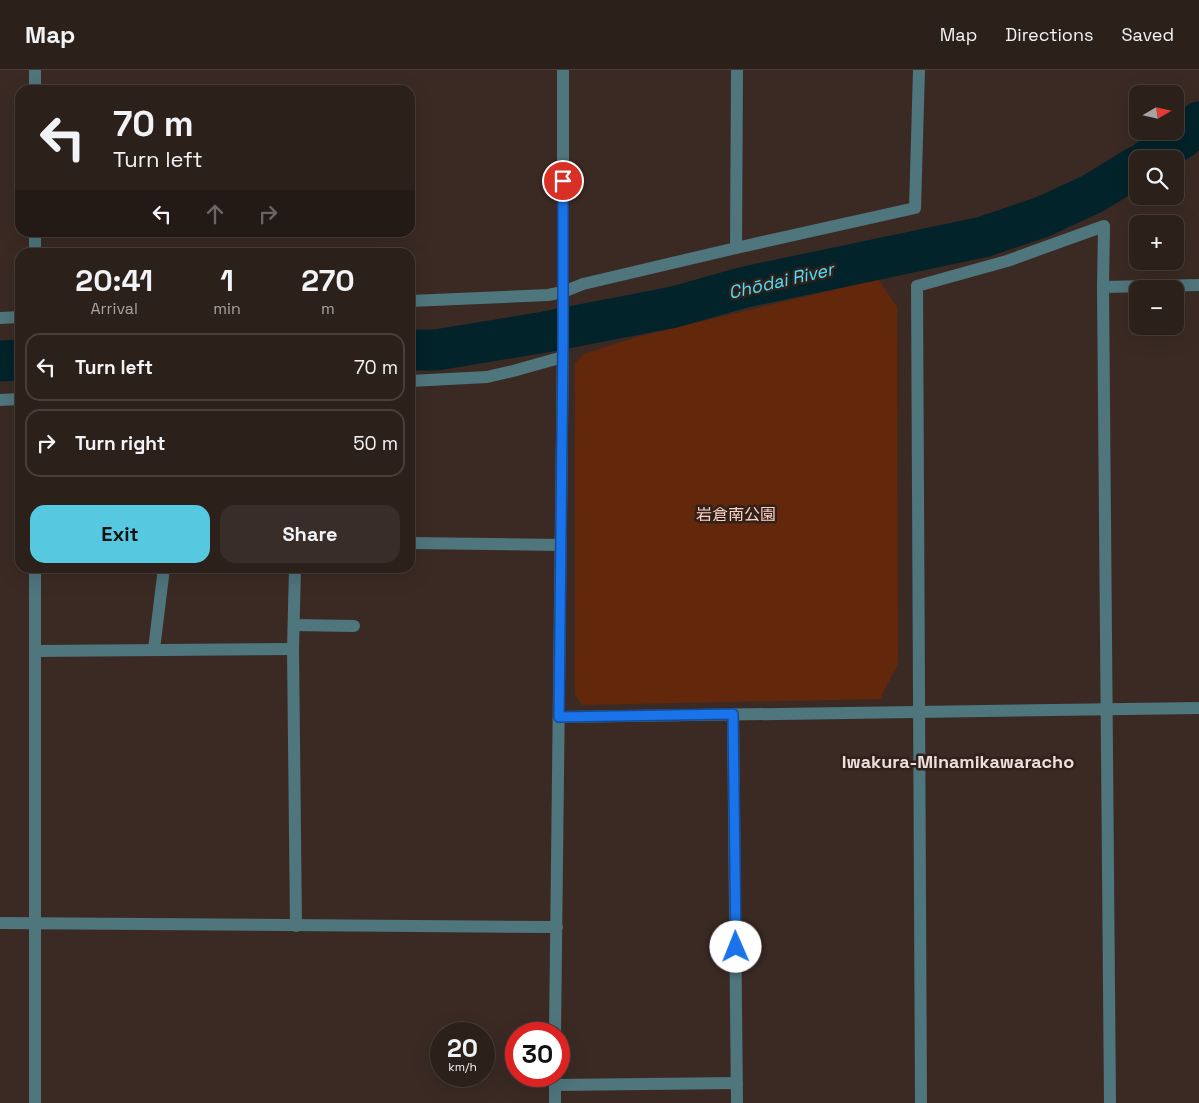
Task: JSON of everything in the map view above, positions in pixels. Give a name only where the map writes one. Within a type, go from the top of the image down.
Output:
[{"type":"street","points":[[35,70],[35,85]]},
{"type":"street","points":[[555,1022],[563,356],[563,70]]},
{"type":"street","points":[[736,248],[737,70]]},
{"type":"street","points":[[415,301],[548,295],[563,298],[583,284],[915,208],[919,70]]},
{"type":"street","points":[[921,1103],[916,286],[1007,261],[1104,226],[1110,1103]]},
{"type":"street","points":[[1103,287],[1199,285]]},
{"type":"street","points":[[0,318],[15,317]]},
{"type":"street","points":[[415,381],[487,376],[514,371],[563,356]]},
{"type":"street","points":[[0,400],[15,399]]},
{"type":"street","points":[[415,543],[561,545]]},
{"type":"street","points":[[35,573],[35,1103]]},
{"type":"street","points":[[154,649],[163,573]]},
{"type":"street","points":[[294,573],[296,926]]},
{"type":"street","points":[[294,625],[354,626]]},
{"type":"street","points":[[35,650],[294,649]]},
{"type":"street","points":[[559,717],[1199,708]]},
{"type":"street","points":[[733,714],[737,1103]]},
{"type":"street","points":[[0,924],[557,927]]},
{"type":"street","points":[[570,1081],[737,1083]]},
{"type":"street","points":[[555,1087],[555,1103]]},
{"type":"green space","name":"岩倉南公園","points":[[878,279],[897,307],[898,664],[880,699],[582,705],[575,694],[575,363],[584,354],[637,337]]},
{"type":"waterway","name":"Chōdai River","points":[[1163,150],[1182,138],[1199,122]]},
{"type":"waterway","name":"Chōdai River","points":[[415,350],[436,350],[545,332],[674,307],[745,287],[983,237],[1042,217],[1092,194],[1129,171]]},
{"type":"waterway","name":"Chōdai River","points":[[0,361],[15,360]]},
{"type":"district","name":"Iwakura-Minamikawaracho","points":[[958,762]]},
{"type":"route","points":[[563,181],[559,717],[733,714],[736,947]]}]
